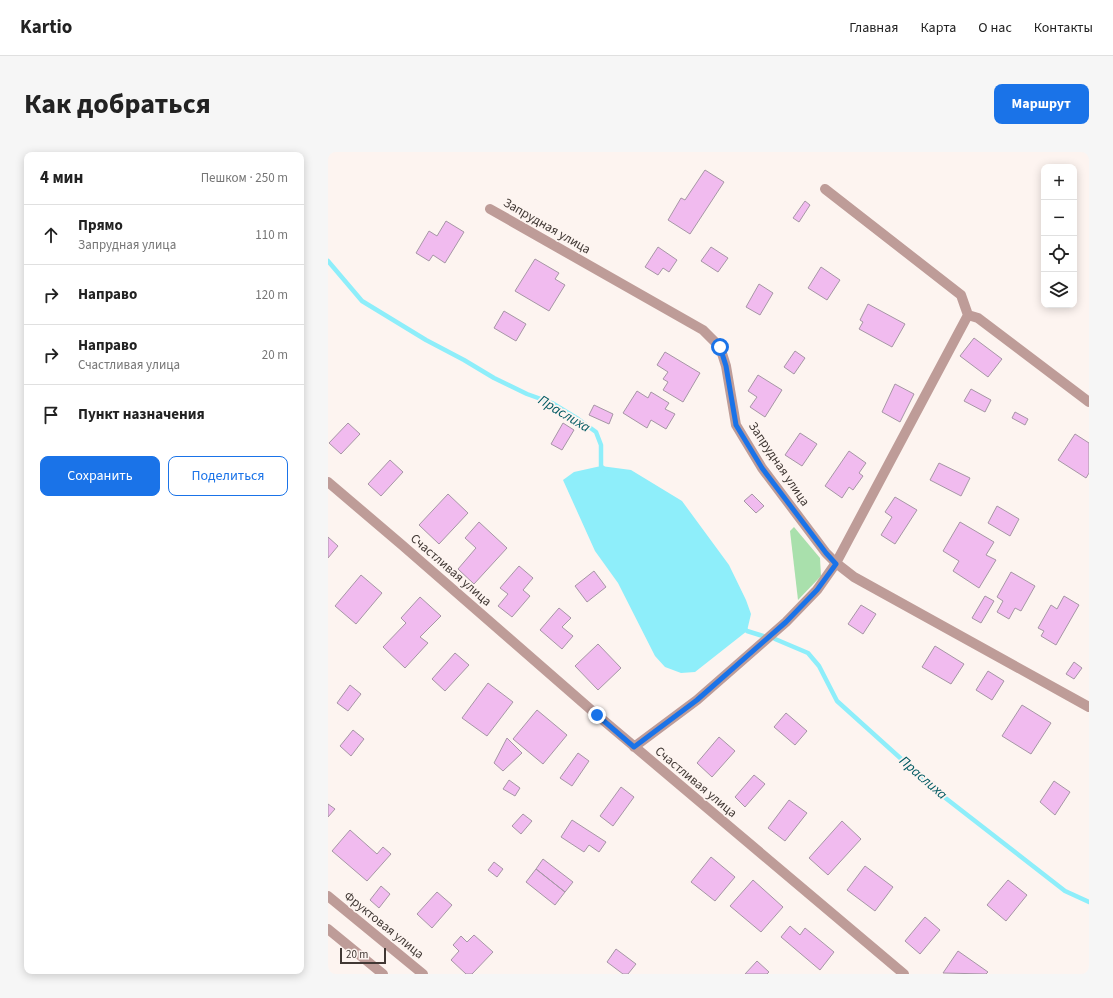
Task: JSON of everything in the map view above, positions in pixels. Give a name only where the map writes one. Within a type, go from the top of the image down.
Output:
[{"type":"street","points":[[634,747],[697,700],[786,622],[817,590],[836,564],[968,315],[961,295],[825,189]]},
{"type":"street","name":"Запрудная улица","points":[[490,209],[703,330],[720,347],[726,366],[736,425],[762,468],[826,553],[836,564],[854,577],[1089,707]]},
{"type":"street","points":[[968,315],[978,318],[1089,402]]},
{"type":"street","name":"Счастливая улица","points":[[328,482],[634,747],[904,974]]},
{"type":"street","name":"Фруктовая улица","points":[[328,896],[423,974]]},
{"type":"street","points":[[328,929],[383,974]]},
{"type":"green space","points":[[794,527],[820,558],[821,576],[798,600],[790,531]]},
{"type":"water","points":[[601,466],[631,470],[682,501],[729,565],[746,600],[751,614],[747,631],[695,672],[681,673],[665,667],[655,656],[618,583],[595,551],[563,480],[574,472]]},
{"type":"building","points":[[705,170],[724,182],[690,234],[668,220],[681,198],[685,200]]},
{"type":"building","points":[[805,201],[810,205],[799,222],[793,218]]},
{"type":"building","points":[[446,221],[464,232],[445,263],[433,255],[429,261],[416,253],[429,231],[437,236]]},
{"type":"building","points":[[658,247],[677,260],[669,272],[663,268],[658,275],[645,267]]},
{"type":"building","points":[[711,247],[728,258],[718,272],[701,261]]},
{"type":"building","points":[[535,259],[559,273],[555,279],[565,285],[549,311],[515,291]]},
{"type":"building","points":[[821,267],[840,280],[827,300],[808,288]]},
{"type":"building","points":[[759,284],[773,293],[760,315],[746,307]]},
{"type":"building","points":[[868,304],[905,324],[892,347],[859,329],[863,322],[860,320]]},
{"type":"building","points":[[504,311],[526,324],[516,341],[494,328]]},
{"type":"building","points":[[974,338],[1002,359],[988,377],[960,356]]},
{"type":"building","points":[[795,351],[805,358],[794,374],[784,367]]},
{"type":"building","points":[[665,352],[700,373],[683,402],[663,390],[668,382],[663,379],[668,372],[657,365]]},
{"type":"building","points":[[758,375],[782,390],[765,417],[750,407],[757,397],[748,391]]},
{"type":"building","points":[[895,384],[914,394],[900,422],[882,412]]},
{"type":"building","points":[[971,389],[991,400],[985,412],[964,401]]},
{"type":"building","points":[[637,391],[648,398],[651,392],[669,403],[665,409],[675,414],[666,429],[651,420],[647,428],[623,413]]},
{"type":"building","points":[[594,405],[613,414],[609,424],[589,415]]},
{"type":"building","points":[[1015,412],[1028,419],[1025,425],[1012,418]]},
{"type":"building","points":[[348,423],[360,434],[341,454],[329,443]]},
{"type":"building","points":[[563,423],[574,430],[562,450],[551,444]]},
{"type":"building","points":[[800,433],[817,444],[802,466],[785,455]]},
{"type":"building","points":[[1075,434],[1089,443],[1089,473],[1086,478],[1058,460]]},
{"type":"building","points":[[849,451],[866,463],[859,473],[863,476],[853,490],[849,487],[842,498],[825,486]]},
{"type":"building","points":[[390,460],[403,472],[381,496],[368,484]]},
{"type":"building","points":[[939,463],[970,478],[961,496],[930,480]]},
{"type":"building","points":[[448,494],[468,513],[439,544],[419,525]]},
{"type":"building","points":[[752,494],[764,506],[756,513],[744,501]]},
{"type":"building","points":[[895,497],[917,510],[895,544],[881,535],[892,517],[885,512]]},
{"type":"building","points":[[997,506],[1019,519],[1010,536],[988,523]]},
{"type":"building","points":[[479,522],[507,548],[474,584],[458,569],[476,548],[465,538]]},
{"type":"building","points":[[960,522],[994,542],[986,555],[996,560],[979,588],[953,571],[959,561],[943,551]]},
{"type":"building","points":[[328,537],[338,546],[328,558]]},
{"type":"building","points":[[519,566],[533,578],[523,590],[530,596],[512,617],[498,606],[508,594],[500,588]]},
{"type":"building","points":[[594,571],[606,587],[587,602],[575,586]]},
{"type":"building","points":[[1011,572],[1035,586],[1021,611],[1015,608],[1009,619],[997,612],[1003,601],[997,597]]},
{"type":"building","points":[[361,575],[382,593],[356,624],[335,606]]},
{"type":"building","points":[[985,596],[994,601],[981,623],[972,618]]},
{"type":"building","points":[[1064,596],[1079,605],[1056,645],[1041,636],[1044,631],[1038,628],[1051,605],[1057,609]]},
{"type":"building","points":[[420,597],[441,616],[420,637],[428,643],[405,668],[383,647],[406,623],[401,618]]},
{"type":"building","points":[[861,605],[876,614],[863,634],[848,624]]},
{"type":"building","points":[[559,608],[571,618],[562,627],[573,636],[562,649],[540,630]]},
{"type":"building","points":[[598,644],[621,668],[598,690],[575,666]]},
{"type":"building","points":[[935,646],[964,664],[951,684],[922,667]]},
{"type":"building","points":[[455,653],[469,665],[445,691],[432,679]]},
{"type":"building","points":[[1074,662],[1082,668],[1074,679],[1066,674]]},
{"type":"building","points":[[988,671],[1004,681],[992,700],[976,690]]},
{"type":"building","points":[[488,683],[513,702],[487,736],[462,718]]},
{"type":"building","points":[[350,685],[361,694],[348,711],[337,703]]},
{"type":"building","points":[[1022,705],[1051,723],[1031,754],[1002,736]]},
{"type":"building","points":[[537,710],[567,735],[543,764],[513,739]]},
{"type":"building","points":[[786,713],[807,731],[795,745],[774,727]]},
{"type":"building","points":[[353,730],[364,739],[351,756],[340,746]]},
{"type":"building","points":[[719,737],[735,751],[712,777],[697,763]]},
{"type":"building","points":[[507,738],[522,753],[503,771],[494,763]]},
{"type":"building","points":[[578,753],[589,761],[572,786],[560,778]]},
{"type":"building","points":[[754,775],[765,784],[745,807],[735,797]]},
{"type":"building","points":[[509,780],[520,788],[515,796],[503,789]]},
{"type":"building","points":[[1054,781],[1070,792],[1055,815],[1040,802]]},
{"type":"building","points":[[621,787],[634,797],[613,826],[600,816]]},
{"type":"building","points":[[789,800],[807,813],[785,841],[768,828]]},
{"type":"building","points":[[328,804],[335,809],[328,817]]},
{"type":"building","points":[[523,814],[532,821],[521,834],[512,826]]},
{"type":"building","points":[[572,820],[606,842],[599,852],[589,845],[584,852],[561,837]]},
{"type":"building","points":[[842,821],[861,839],[828,875],[809,858]]},
{"type":"building","points":[[350,830],[377,854],[383,847],[391,854],[367,881],[332,851]]},
{"type":"building","points":[[711,857],[735,877],[715,901],[691,882]]},
{"type":"building","points":[[543,859],[573,882],[565,892],[536,869]]},
{"type":"building","points":[[494,862],[503,869],[497,877],[488,870]]},
{"type":"building","points":[[865,866],[893,887],[875,911],[847,890]]},
{"type":"building","points":[[536,869],[565,892],[555,905],[526,882]]},
{"type":"building","points":[[753,880],[783,907],[761,932],[730,906]]},
{"type":"building","points":[[1008,880],[1027,895],[1006,921],[987,905]]},
{"type":"building","points":[[381,886],[390,894],[379,908],[370,900]]},
{"type":"building","points":[[437,892],[452,905],[432,928],[417,914]]},
{"type":"building","points":[[925,917],[940,930],[920,954],[905,941]]},
{"type":"building","points":[[790,926],[800,935],[805,928],[834,952],[820,970],[781,937]]},
{"type":"building","points":[[474,935],[493,952],[472,974],[466,974],[451,960],[459,951],[453,945],[461,936],[467,942]]},
{"type":"building","points":[[616,949],[636,964],[628,974],[623,974],[607,962]]},
{"type":"building","points":[[958,951],[988,972],[986,974],[943,973]]},
{"type":"building","points":[[757,961],[769,972],[767,974],[745,974]]},
{"type":"waterway","name":"Праслиха","points":[[328,261],[362,301],[426,340],[494,378],[527,394],[552,403],[596,432],[601,445],[601,466],[605,470]]},
{"type":"waterway","name":"Праслиха","points":[[743,627],[747,631],[763,636]]},
{"type":"waterway","name":"Праслиха","points":[[775,639],[808,653],[819,666],[837,701],[939,793],[1065,891],[1089,902]]},
{"type":"route","points":[[597,715],[634,747],[697,700],[786,622],[817,590],[836,564],[826,553],[762,468],[736,425],[726,366],[720,347]]}]
